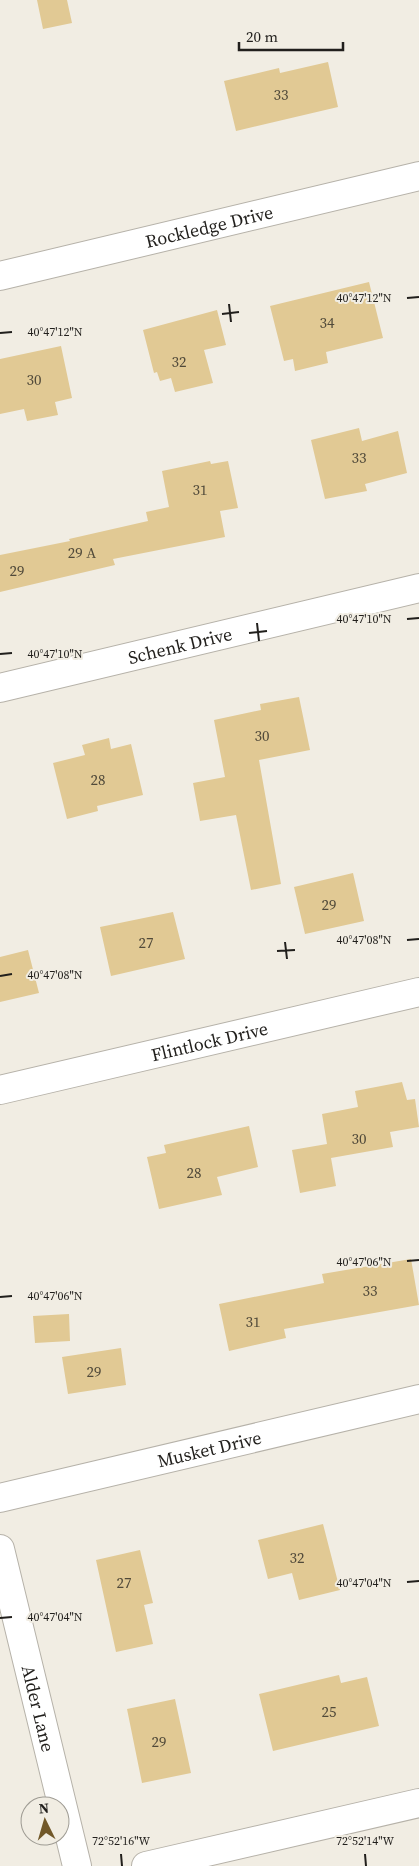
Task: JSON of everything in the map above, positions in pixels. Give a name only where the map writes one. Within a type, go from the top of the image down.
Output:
[{"type":"street","name":"Rockledge Drive","points":[[0,276],[419,176]]},
{"type":"street","name":"Schenk Drive","points":[[0,688],[419,588]]},
{"type":"street","name":"Flintlock Drive","points":[[0,1090],[419,992]]},
{"type":"street","name":"Musket Drive","points":[[0,1498],[419,1399]]},
{"type":"street","name":"Alder Lane","points":[[0,1549],[78,1866]]},
{"type":"street","points":[[146,1866],[419,1803]]},
{"type":"building","points":[[37,0],[67,0],[72,23],[43,29]]},
{"type":"building","points":[[328,62],[338,107],[236,131],[224,81],[279,68],[280,73]]},
{"type":"building","points":[[369,282],[383,338],[326,352],[328,363],[295,371],[293,359],[284,361],[270,306]]},
{"type":"building","points":[[217,310],[226,345],[204,350],[213,383],[175,392],[171,378],[160,381],[157,372],[154,373],[143,330]]},
{"type":"building","points":[[61,346],[72,398],[55,402],[58,415],[27,421],[24,409],[0,414],[0,359]]},
{"type":"building","points":[[359,428],[362,441],[398,431],[407,473],[365,484],[367,491],[325,499],[311,440]]},
{"type":"building","points":[[210,461],[211,464],[228,461],[238,508],[220,511],[225,537],[113,559],[115,565],[0,592],[0,555],[70,541],[69,539],[148,521],[146,512],[169,507],[162,471]]},
{"type":"building","points":[[299,697],[310,750],[259,760],[281,884],[251,890],[236,815],[200,821],[193,783],[225,777],[214,720],[261,710],[260,704]]},
{"type":"building","points":[[109,738],[111,749],[131,744],[143,795],[97,806],[98,811],[67,819],[53,763],[85,755],[82,745]]},
{"type":"building","points":[[353,873],[364,921],[305,934],[294,887]]},
{"type":"building","points":[[173,912],[185,959],[111,976],[100,927]]},
{"type":"building","points":[[28,950],[39,993],[0,1002],[0,957]]},
{"type":"building","points":[[402,1082],[407,1100],[415,1099],[419,1127],[390,1132],[393,1147],[331,1158],[336,1186],[300,1193],[292,1150],[327,1144],[322,1114],[358,1107],[355,1091]]},
{"type":"building","points":[[249,1126],[258,1167],[217,1177],[222,1195],[159,1209],[147,1157],[166,1153],[164,1145]]},
{"type":"building","points":[[411,1259],[419,1305],[284,1329],[286,1338],[229,1351],[219,1304],[324,1283],[322,1274]]},
{"type":"building","points":[[69,1314],[70,1341],[35,1343],[33,1316]]},
{"type":"building","points":[[121,1348],[126,1385],[68,1394],[62,1357]]},
{"type":"building","points":[[323,1524],[340,1590],[299,1600],[292,1573],[268,1579],[258,1540]]},
{"type":"building","points":[[140,1550],[153,1603],[144,1605],[153,1644],[116,1652],[96,1560]]},
{"type":"building","points":[[339,1675],[341,1683],[367,1677],[379,1726],[273,1751],[259,1694]]},
{"type":"building","points":[[175,1699],[191,1773],[142,1783],[127,1709]]}]
